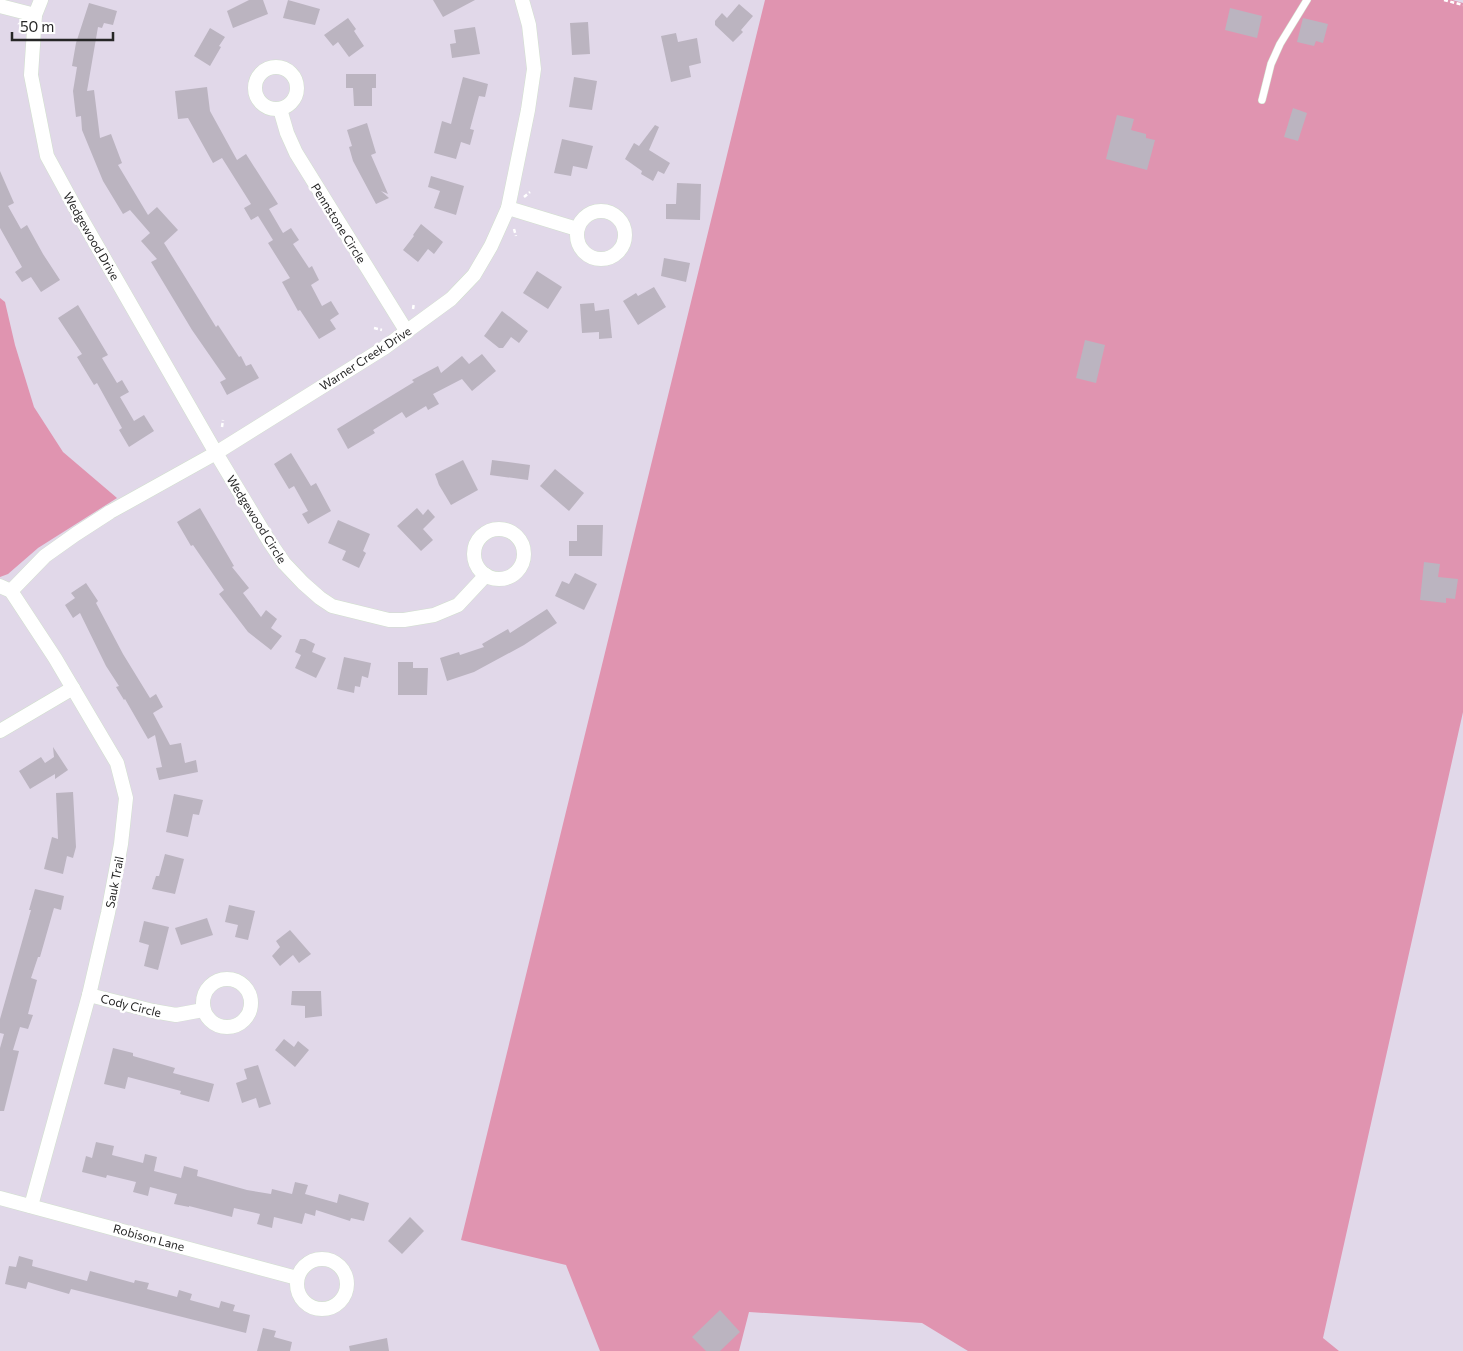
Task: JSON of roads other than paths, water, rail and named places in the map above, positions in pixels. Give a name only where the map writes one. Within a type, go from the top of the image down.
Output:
[{"type":"street","name":"Wedgewood Drive","points":[[41,0],[35,15],[31,75],[47,156],[216,453]]},
{"type":"street","name":"Warner Creek Drive","points":[[5,589],[45,556],[110,512],[216,453],[384,348],[451,299],[474,276],[491,246],[508,208],[528,110],[534,69],[528,25],[522,0]]},
{"type":"street","points":[[0,6],[35,15]]},
{"type":"street","name":"Pennstone Circle","points":[[280,109],[287,133],[296,153],[407,332]]},
{"type":"street","points":[[508,208],[577,229]]},
{"type":"street","name":"Wedgewood Circle","points":[[216,453],[268,541],[284,563],[314,593],[332,606],[389,620],[404,620],[434,615],[458,605],[486,575]]},
{"type":"street","name":"Sauk Trail","points":[[5,589],[33,622],[117,762],[126,798],[121,844],[108,913],[89,995],[31,1206]]},
{"type":"street","points":[[0,731],[73,688]]},
{"type":"street","name":"Cody Circle","points":[[89,995],[176,1015],[203,1010]]},
{"type":"street","name":"Robison Lane","points":[[0,1198],[297,1278]]},
{"type":"lane","points":[[1262,100],[1271,64],[1280,44],[1308,0]]}]
